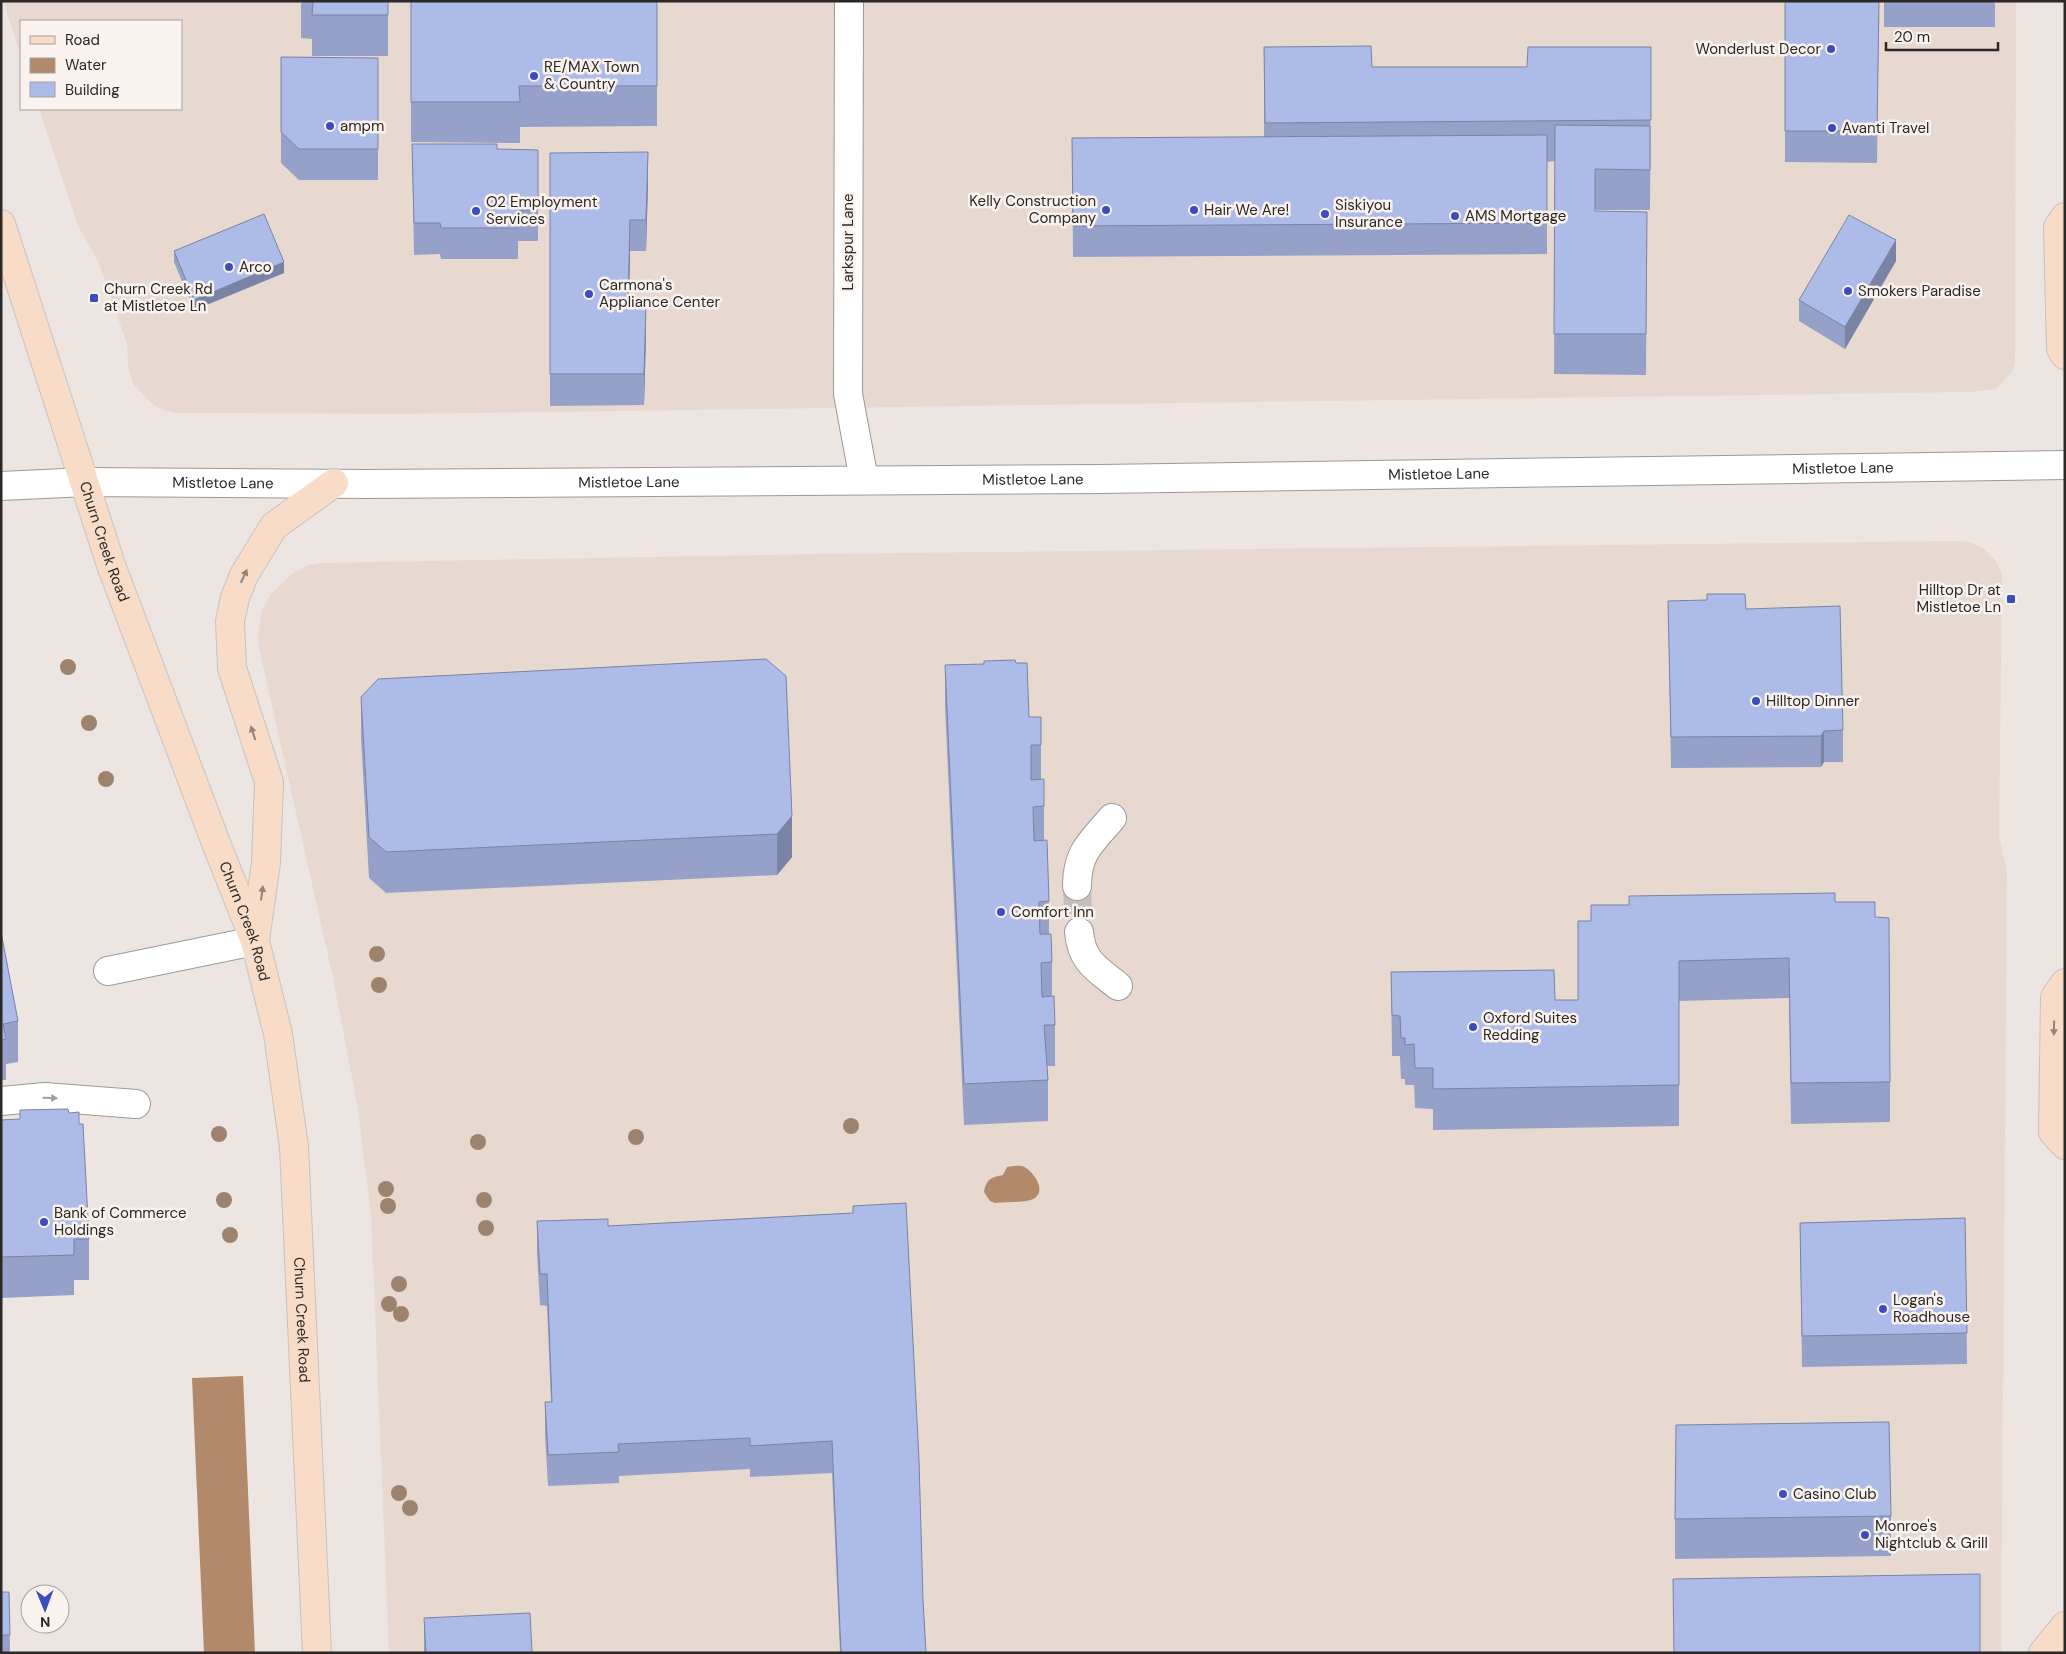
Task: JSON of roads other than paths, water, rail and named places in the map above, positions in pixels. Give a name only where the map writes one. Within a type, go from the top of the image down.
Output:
[{"type":"main road","points":[[2065,218],[2058,227],[2061,349],[2065,355]]},
{"type":"main road","name":"Churn Creek Road","points":[[1,224],[86,482],[111,565],[255,941],[278,1034],[294,1147],[317,1653]]},
{"type":"main road","points":[[255,941],[266,863],[269,782],[232,668],[230,621],[235,598],[244,575],[274,526],[334,484]]},
{"type":"main road","points":[[2065,983],[2055,997],[2053,1132],[2065,1146]]},
{"type":"main road","points":[[2043,1653],[2065,1626]]},
{"type":"street","name":"Larkspur Lane","points":[[849,1],[848,394],[864,480]]},
{"type":"street","name":"Mistletoe Lane","points":[[1,486],[86,482],[334,484],[1198,478],[2065,464]]},
{"type":"street","points":[[1077,886],[1077,868],[1085,850],[1112,818]]},
{"type":"street","points":[[1079,932],[1082,950],[1089,962],[1118,986]]},
{"type":"street","points":[[108,971],[255,941]]},
{"type":"street","points":[[1,1100],[45,1097],[136,1104]]},
{"type":"water","points":[[1023,1166],[1029,1170],[1038,1182],[1038,1195],[1032,1200],[1022,1202],[995,1203],[990,1201],[984,1192],[988,1181],[1003,1175],[1007,1167]]},
{"type":"water","points":[[243,1376],[255,1653],[204,1653],[192,1378]]},
{"type":"tunnel","points":[[1077,886],[1079,932]]},
{"type":"place","name":"Wonderlust Decor","points":[[1831,49]]},
{"type":"place","name":"RE/MAX Town & Country","points":[[534,76]]},
{"type":"place","name":"ampm","points":[[330,126]]},
{"type":"place","name":"Avanti Travel","points":[[1832,128]]},
{"type":"place","name":"Kelly Construction Company","points":[[1106,210]]},
{"type":"place","name":"Hair We Are!","points":[[1194,210]]},
{"type":"place","name":"O2 Employment Services","points":[[476,211]]},
{"type":"place","name":"Siskiyou Insurance","points":[[1325,214]]},
{"type":"place","name":"AMS Mortgage","points":[[1455,216]]},
{"type":"place","name":"Arco","points":[[229,267]]},
{"type":"place","name":"Smokers Paradise","points":[[1848,291]]},
{"type":"place","name":"Carmona's Appliance Center","points":[[589,294]]},
{"type":"place","name":"Churn Creek Rd at Mistletoe Ln","points":[[94,298]]},
{"type":"place","name":"Hilltop Dr at Mistletoe Ln","points":[[2011,599]]},
{"type":"place","name":"Hilltop Dinner","points":[[1756,701]]},
{"type":"place","name":"Comfort Inn","points":[[1001,912]]},
{"type":"place","name":"Oxford Suites Redding","points":[[1473,1027]]},
{"type":"place","name":"Bank of Commerce Holdings","points":[[44,1222]]},
{"type":"place","name":"Logan's Roadhouse","points":[[1883,1309]]},
{"type":"place","name":"Casino Club","points":[[1783,1494]]},
{"type":"place","name":"Monroe's Nightclub & Grill","points":[[1865,1535]]}]
